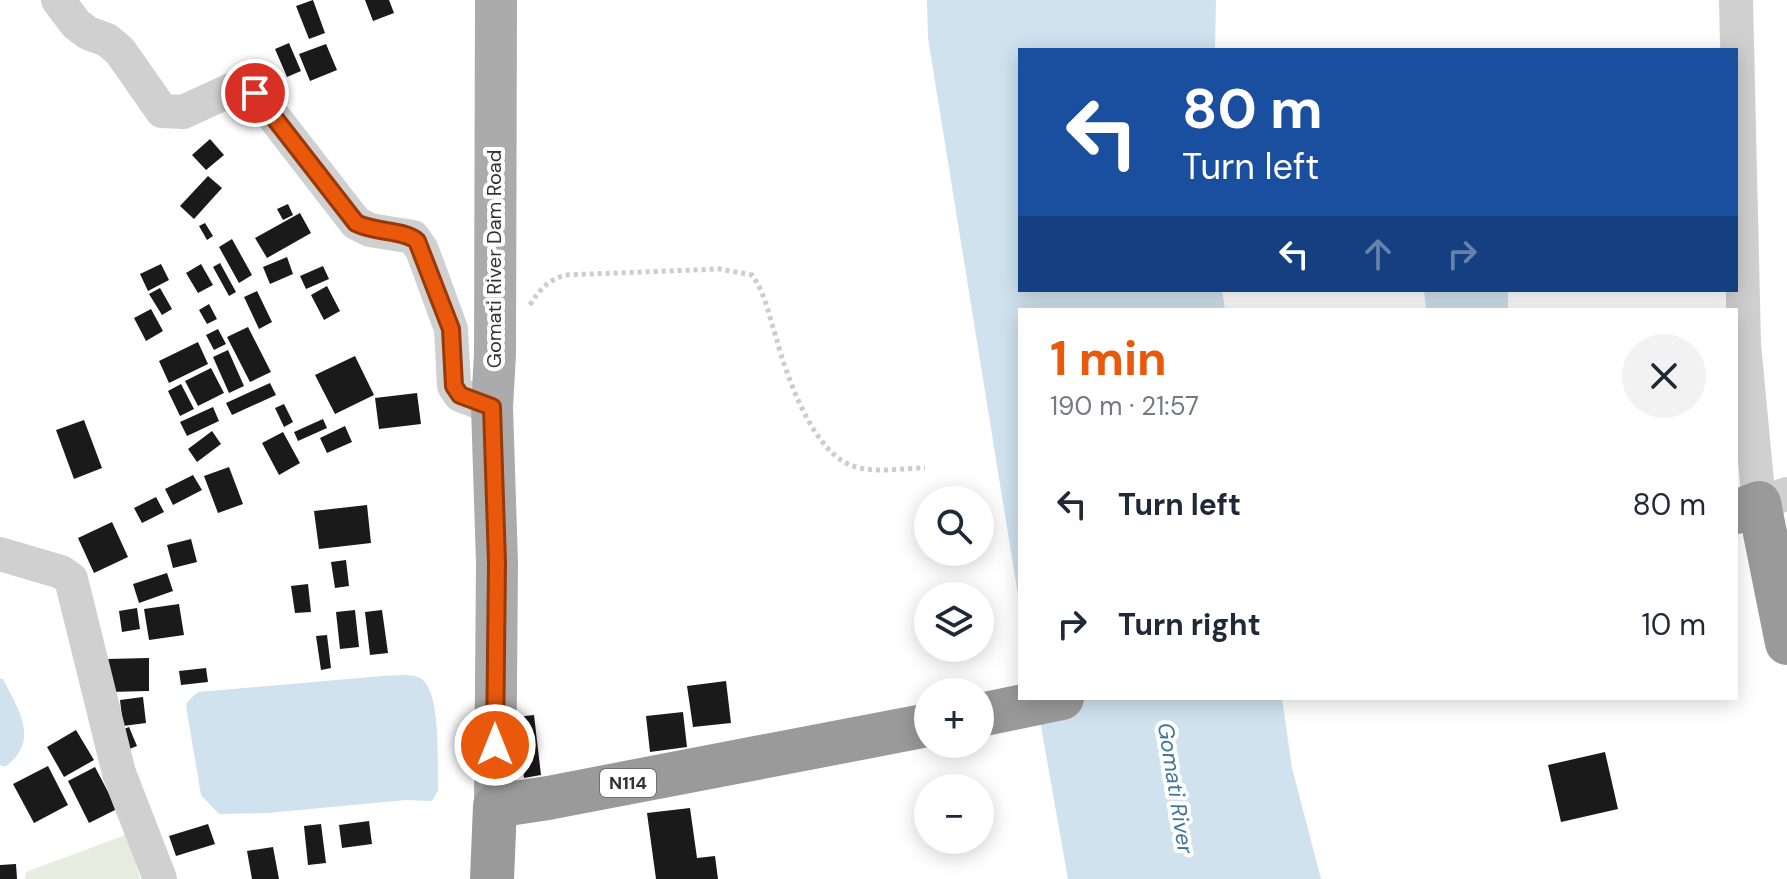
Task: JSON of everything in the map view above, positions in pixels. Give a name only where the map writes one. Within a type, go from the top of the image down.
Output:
[{"type":"highway","points":[[1761,503],[1787,643]]},
{"type":"highway","points":[[994,712],[1052,700]]},
{"type":"highway","name":"N114","points":[[495,806],[914,728]]},
{"type":"highway","points":[[492,879],[495,806]]},
{"type":"main road","name":"Gomati River Dam Road","points":[[495,806],[497,563],[492,407],[495,354],[496,0]]},
{"type":"street","points":[[58,0],[76,24],[88,33],[107,40],[120,51],[162,111],[183,112],[242,85],[255,93],[356,223],[370,230],[413,237],[422,250],[451,329],[454,386],[460,395],[492,407]]},
{"type":"street","points":[[1736,0],[1737,48]]},
{"type":"street","points":[[1738,86],[1744,344],[1761,503]]},
{"type":"street","points":[[0,554],[61,572],[71,579],[119,773],[160,879]]},
{"type":"path","points":[[495,354],[541,288],[551,279],[565,275],[719,269],[752,275],[761,287],[784,366],[814,429],[830,451],[847,464],[870,469],[925,468]]},
{"type":"shaded area","points":[[128,834],[140,879],[25,879],[26,872]]},
{"type":"water","points":[[927,0],[1216,0],[1215,48],[1018,48],[1018,292],[1222,292],[1225,308],[1018,308],[1018,596],[928,38]]},
{"type":"water","points":[[1424,292],[1508,292],[1508,308],[1426,308]]},
{"type":"water","points":[[382,676],[416,676],[427,685],[432,697],[437,730],[438,790],[432,801],[406,800],[268,813],[219,814],[201,795],[186,706],[198,692]]},
{"type":"water","points":[[0,679],[3,679],[20,713],[24,736],[16,757],[5,767],[0,765]]},
{"type":"water","name":"Gomati River","points":[[1036,700],[1282,700],[1292,768],[1321,879],[1068,879]]},
{"type":"building","points":[[313,0],[325,33],[309,39],[296,6]]},
{"type":"building","points":[[365,0],[389,0],[394,13],[373,21]]},
{"type":"building","points":[[289,43],[301,71],[287,77],[275,49]]},
{"type":"building","points":[[326,44],[337,70],[310,81],[299,54]]},
{"type":"building","points":[[210,139],[224,155],[206,170],[192,155]]},
{"type":"building","points":[[208,176],[222,188],[194,219],[180,206]]},
{"type":"building","points":[[288,204],[293,215],[283,220],[277,209]]},
{"type":"building","points":[[300,213],[311,233],[267,258],[255,238]]},
{"type":"building","points":[[205,223],[213,236],[207,240],[199,226]]},
{"type":"building","points":[[232,239],[252,275],[239,283],[219,247]]},
{"type":"building","points":[[287,257],[293,274],[270,284],[263,267]]},
{"type":"building","points":[[220,263],[236,292],[229,296],[213,267]]},
{"type":"building","points":[[161,264],[169,280],[148,291],[140,274]]},
{"type":"building","points":[[201,264],[213,285],[198,293],[186,273]]},
{"type":"building","points":[[323,266],[329,279],[306,289],[300,276]]},
{"type":"building","points":[[327,286],[340,311],[324,320],[311,295]]},
{"type":"building","points":[[160,288],[172,309],[162,315],[149,294]]},
{"type":"building","points":[[257,291],[272,322],[259,329],[244,297]]},
{"type":"building","points":[[209,304],[217,319],[207,324],[199,310]]},
{"type":"building","points":[[151,309],[163,331],[146,341],[134,318]]},
{"type":"building","points":[[248,327],[271,372],[250,382],[227,337]]},
{"type":"building","points":[[218,329],[226,344],[214,350],[206,335]]},
{"type":"building","points":[[198,342],[208,364],[169,383],[159,361]]},
{"type":"building","points":[[228,350],[244,386],[229,393],[213,357]]},
{"type":"building","points":[[355,356],[374,395],[335,414],[315,375]]},
{"type":"building","points":[[211,368],[224,393],[198,406],[185,381]]},
{"type":"building","points":[[270,383],[276,395],[232,415],[226,403]]},
{"type":"building","points":[[181,384],[194,409],[180,416],[168,391]]},
{"type":"building","points":[[417,393],[421,424],[379,429],[375,398]]},
{"type":"building","points":[[284,404],[293,422],[284,427],[275,408]]},
{"type":"building","points":[[213,407],[219,421],[187,436],[180,422]]},
{"type":"building","points":[[323,419],[327,428],[298,441],[294,432]]},
{"type":"building","points":[[84,420],[102,468],[74,479],[56,430]]},
{"type":"building","points":[[345,426],[352,442],[327,453],[320,438]]},
{"type":"building","points":[[212,431],[221,444],[197,462],[188,449]]},
{"type":"building","points":[[283,432],[300,463],[279,475],[262,443]]},
{"type":"building","points":[[229,467],[243,504],[218,513],[204,476]]},
{"type":"building","points":[[193,475],[202,490],[173,505],[165,489]]},
{"type":"building","points":[[156,497],[164,512],[142,523],[134,508]]},
{"type":"building","points":[[367,505],[371,543],[319,549],[314,511]]},
{"type":"building","points":[[112,522],[128,557],[94,573],[78,538]]},
{"type":"building","points":[[191,539],[197,562],[173,568],[167,545]]},
{"type":"building","points":[[346,560],[349,586],[335,588],[331,562]]},
{"type":"building","points":[[167,573],[173,591],[139,603],[133,584]]},
{"type":"building","points":[[308,584],[311,612],[295,613],[291,586]]},
{"type":"building","points":[[179,604],[184,635],[149,640],[144,609]]},
{"type":"building","points":[[137,608],[140,629],[122,632],[119,611]]},
{"type":"building","points":[[355,610],[359,647],[340,649],[336,612]]},
{"type":"building","points":[[382,610],[388,653],[370,655],[365,612]]},
{"type":"building","points":[[327,635],[331,668],[321,670],[316,636]]},
{"type":"building","points":[[149,658],[149,691],[108,692],[107,659]]},
{"type":"building","points":[[206,668],[208,682],[181,685],[179,671]]},
{"type":"building","points":[[726,681],[731,723],[693,727],[687,686]]},
{"type":"building","points":[[143,697],[146,723],[123,726],[120,700]]},
{"type":"building","points":[[683,712],[687,747],[650,752],[646,716]]},
{"type":"building","points":[[534,715],[541,775],[524,778],[516,717]]},
{"type":"building","points":[[129,727],[137,746],[127,750],[119,731]]},
{"type":"building","points":[[76,730],[94,760],[64,777],[47,747]]},
{"type":"building","points":[[1605,752],[1618,809],[1561,822],[1548,765]]},
{"type":"building","points":[[48,766],[68,805],[34,823],[13,784]]},
{"type":"building","points":[[95,767],[117,809],[89,823],[68,781]]},
{"type":"building","points":[[690,808],[697,858],[715,856],[718,879],[656,879],[647,813]]},
{"type":"building","points":[[369,821],[372,844],[342,848],[339,825]]},
{"type":"building","points":[[208,824],[215,844],[176,856],[169,836]]},
{"type":"building","points":[[321,824],[326,863],[308,865],[304,826]]},
{"type":"building","points":[[273,847],[279,879],[252,879],[247,851]]},
{"type":"building","points":[[16,864],[17,879],[0,879],[0,865]]},
{"type":"route","points":[[255,93],[356,223],[370,230],[406,235],[417,241],[451,329],[454,386],[460,395],[492,407],[497,563],[495,745]]}]
